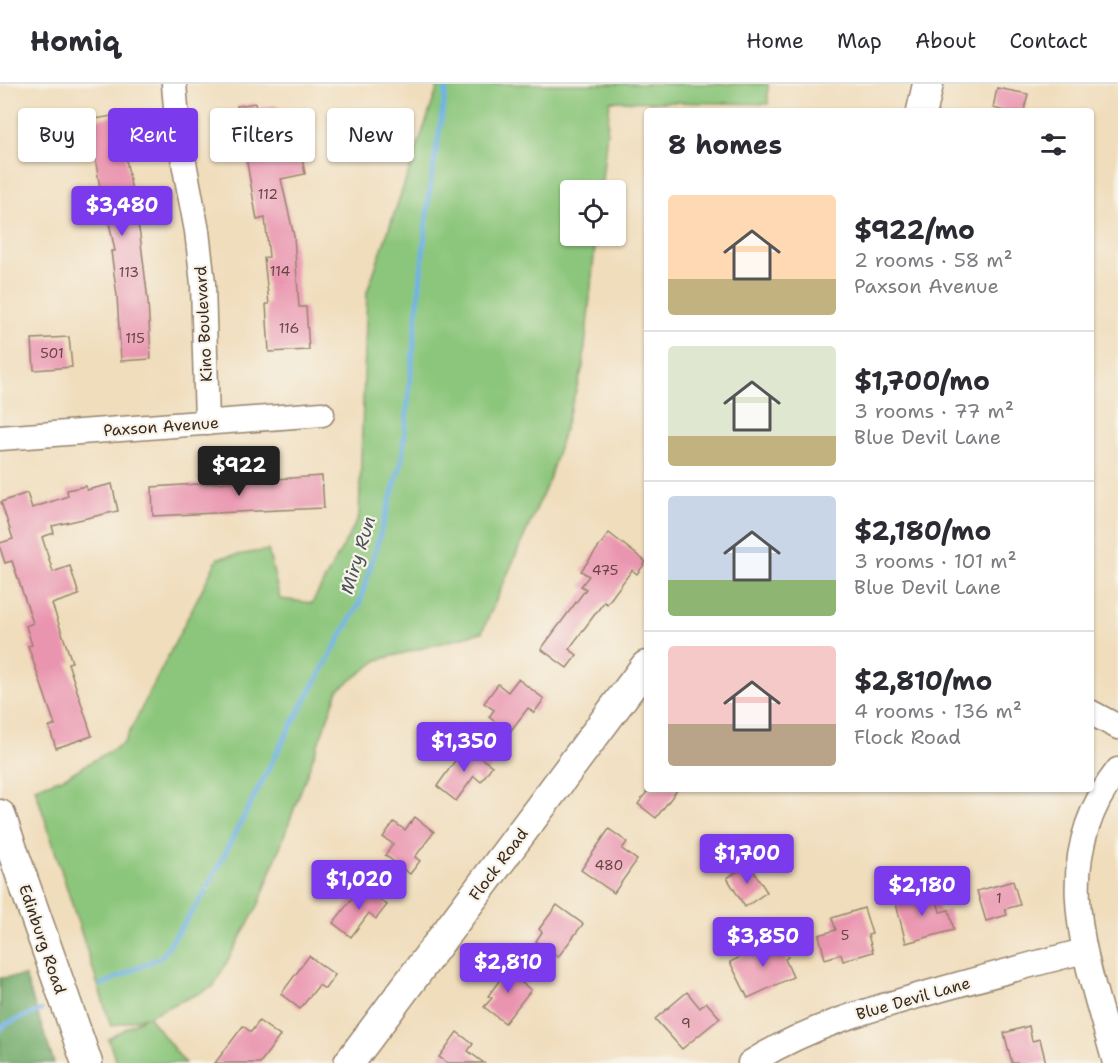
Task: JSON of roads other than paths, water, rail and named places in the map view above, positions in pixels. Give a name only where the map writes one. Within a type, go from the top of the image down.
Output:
[{"type":"main road","points":[[923,108],[928,84]]},
{"type":"main road","name":"Flock Road","points":[[349,1063],[644,669]]},
{"type":"main road","name":"Edinburg Road","points":[[3,832],[87,1063]]},
{"type":"street","name":"Kino Boulevard","points":[[174,84],[178,131],[203,284],[207,423]]},
{"type":"street","name":"Paxson Avenue","points":[[0,438],[322,414]]},
{"type":"street","points":[[1094,714],[1118,727]]},
{"type":"street","points":[[1115,1063],[1084,951],[1077,905],[1078,873],[1083,841],[1092,810],[1118,770]]},
{"type":"street","name":"Blue Devil Lane","points":[[750,1063],[778,1045],[810,1030],[888,1004],[1084,951]]},
{"type":"waterway","name":"Miry Run","points":[[101,985],[161,957],[204,894],[286,735],[360,602],[402,460],[429,195],[447,84]]},
{"type":"waterway","name":"Miry Run","points":[[0,1030],[6,1024],[41,1010]]}]
